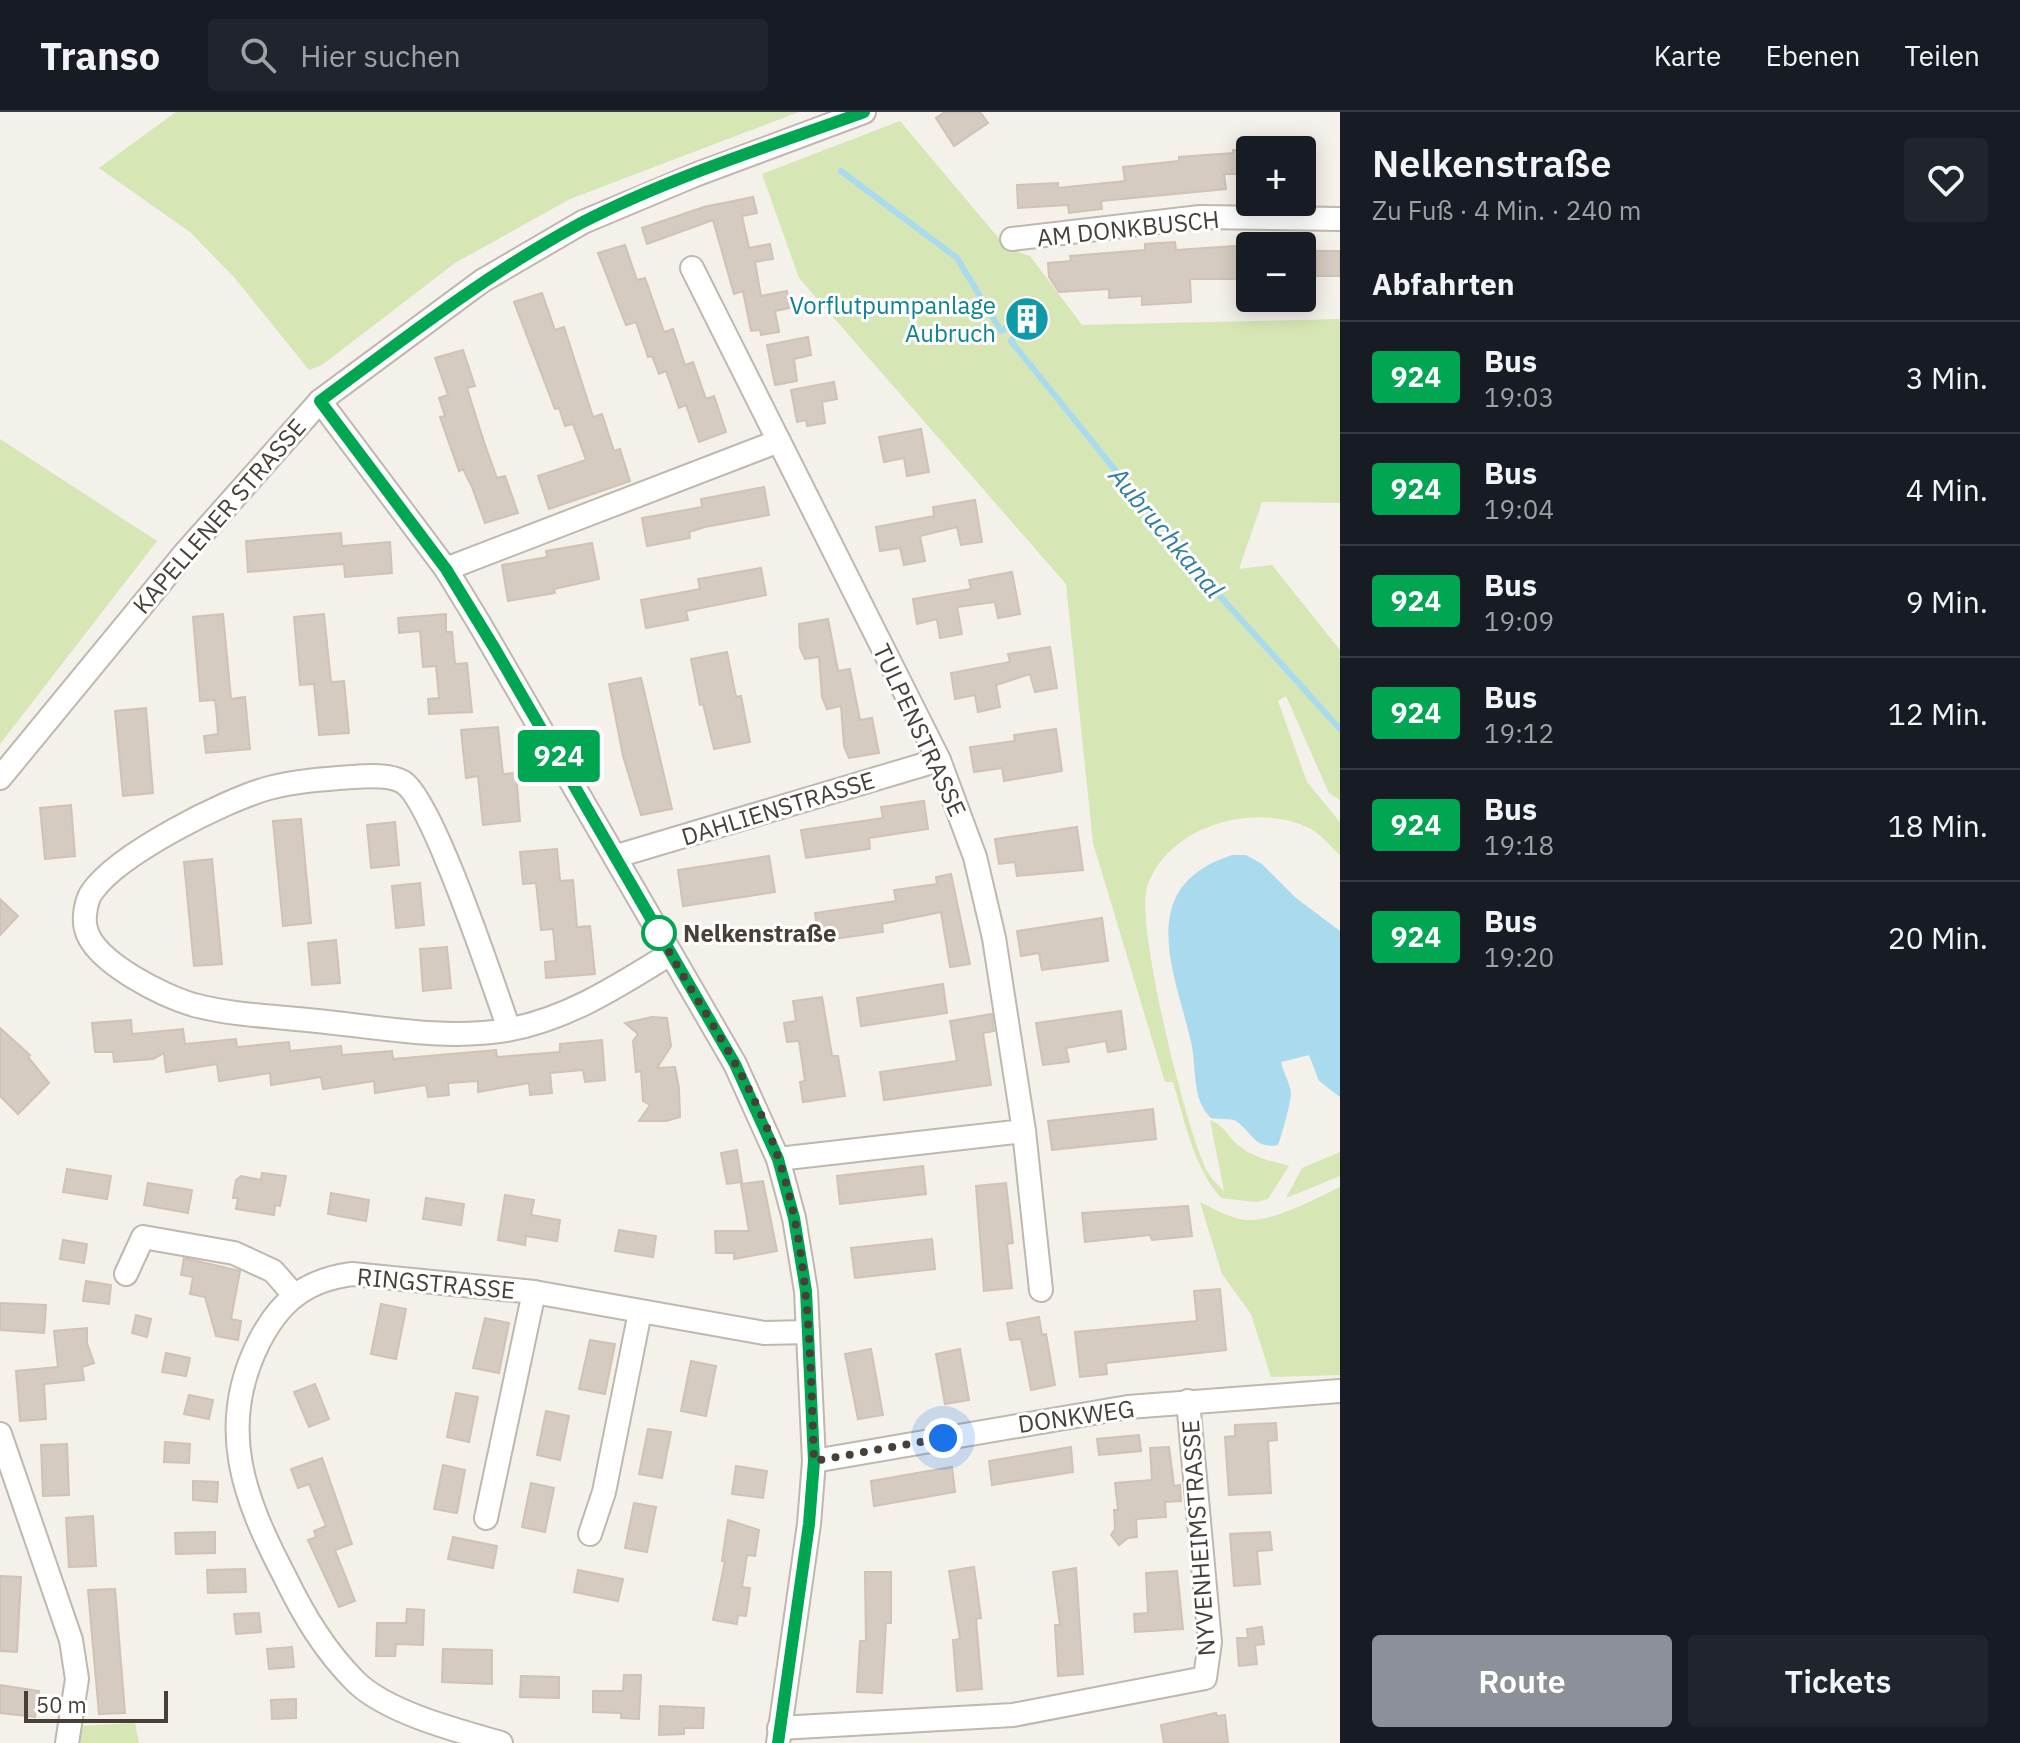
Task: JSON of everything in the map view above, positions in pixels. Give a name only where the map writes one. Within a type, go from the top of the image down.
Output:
[{"type":"street","name":"KAPELLENER STRASSE","points":[[0,778],[185,553],[320,401],[482,281],[583,222],[695,175],[861,112]]},
{"type":"street","name":"AM DONKBUSCH","points":[[1012,239],[1200,217],[1340,219]]},
{"type":"street","name":"TULPENSTRASSE","points":[[692,268],[939,760],[975,857],[991,924],[1024,1131],[1041,1290]]},
{"type":"street","points":[[320,401],[446,569],[617,856],[735,1064],[778,1159],[794,1218],[808,1332],[814,1461],[809,1524],[779,1735]]},
{"type":"street","points":[[446,569],[779,441]]},
{"type":"street","name":"DAHLIENSTRASSE","points":[[617,856],[939,760]]},
{"type":"street","points":[[509,1029],[447,862],[419,799],[402,781],[368,776],[314,779],[268,788],[221,805],[173,830],[114,872],[92,892],[86,910],[86,929],[96,950],[139,980],[190,1004],[239,1015],[429,1032],[470,1034],[509,1029],[563,1015],[670,954]]},
{"type":"street","points":[[778,1159],[1024,1131]]},
{"type":"street","points":[[126,1274],[143,1237],[234,1253],[273,1271],[295,1296]]},
{"type":"street","name":"RINGSTRASSE","points":[[501,1743],[402,1709],[359,1685],[331,1655],[306,1618],[247,1499],[238,1456],[238,1405],[248,1365],[274,1313],[327,1277],[352,1274],[427,1279],[534,1292],[764,1333],[808,1332]]},
{"type":"street","name":"RINGSTRASSE","points":[[486,1518],[534,1292]]},
{"type":"street","points":[[590,1534],[604,1492],[640,1312]]},
{"type":"street","name":"DONKWEG","points":[[814,1461],[1020,1423],[1188,1401],[1340,1391]]},
{"type":"street","name":"NYVENHEIMSTRASSE","points":[[779,1735],[1013,1715],[1205,1678],[1210,1642],[1188,1401]]},
{"type":"street","points":[[0,1434],[71,1640],[77,1679],[67,1743]]},
{"type":"green space","points":[[176,112],[799,112],[570,199],[455,263],[322,365],[309,370],[234,277],[190,232],[99,168]]},
{"type":"green space","points":[[900,121],[1007,248],[1030,256],[1082,325],[1340,319],[1340,503],[1262,502],[1239,569],[1272,565],[1340,650],[1340,800],[1329,793],[1286,696],[1278,701],[1307,782],[1340,822],[1340,855],[1307,827],[1285,820],[1262,817],[1214,825],[1173,848],[1157,866],[1147,887],[1145,909],[1165,1030],[1188,1118],[1208,1173],[1224,1191],[1210,1120],[1245,1150],[1289,1166],[1268,1199],[1256,1202],[1221,1198],[1197,1158],[1173,1082],[1165,1082],[1093,843],[1066,584],[799,278],[762,174]]},
{"type":"green space","points":[[0,439],[157,541],[0,744]]},
{"type":"green space","points":[[1340,1152],[1340,1176],[1286,1198],[1302,1168]]},
{"type":"green space","points":[[1340,1187],[1340,1375],[1271,1377],[1251,1314],[1222,1274],[1200,1202],[1234,1217],[1256,1220],[1294,1209]]},
{"type":"green space","points":[[135,1723],[139,1743],[75,1743],[79,1726]]},
{"type":"water","points":[[1232,855],[1246,855],[1262,864],[1296,898],[1340,931],[1340,1097],[1319,1081],[1309,1055],[1281,1062],[1291,1093],[1278,1145],[1264,1145],[1236,1121],[1211,1118],[1200,1102],[1191,1042],[1171,959],[1168,933],[1171,909],[1182,887],[1201,869]]},
{"type":"building","points":[[945,112],[980,112],[988,123],[954,146],[936,118]]},
{"type":"building","points":[[1236,150],[1236,174],[1224,174],[1226,189],[1101,201],[1102,209],[1069,213],[1068,205],[1018,208],[1017,185],[1058,183],[1058,188],[1125,181],[1123,167],[1179,161],[1179,157],[1233,153]]},
{"type":"building","points":[[753,197],[757,213],[742,216],[749,248],[770,244],[773,259],[755,262],[761,296],[787,291],[790,308],[775,311],[779,332],[761,335],[760,330],[751,331],[743,291],[734,294],[713,220],[647,244],[642,228],[704,207]]},
{"type":"building","points":[[1175,242],[1176,250],[1236,246],[1236,279],[1190,279],[1191,302],[1142,305],[1142,296],[1109,298],[1109,289],[1059,292],[1049,277],[1048,263],[1071,261],[1070,256],[1145,250],[1145,244]]},
{"type":"building","points":[[625,245],[637,280],[645,278],[664,332],[673,329],[685,365],[693,362],[706,399],[714,396],[726,432],[699,442],[686,405],[679,408],[666,371],[659,374],[652,356],[648,357],[636,322],[626,325],[598,253]]},
{"type":"building","points":[[1316,251],[1340,251],[1340,276],[1316,276]]},
{"type":"building","points":[[542,293],[555,330],[564,327],[593,417],[602,414],[614,451],[620,449],[630,481],[549,509],[538,476],[586,460],[573,424],[565,426],[559,408],[555,409],[514,302]]},
{"type":"building","name":"Vorflutpumpanlage Aubruch","points":[[1029,305],[1041,319],[1024,333],[1012,319]]},
{"type":"building","points":[[808,337],[811,355],[794,359],[797,381],[775,385],[767,345]]},
{"type":"building","points":[[463,350],[475,386],[467,388],[484,442],[497,478],[505,476],[518,513],[485,523],[463,469],[459,471],[440,417],[445,416],[439,398],[448,395],[435,358]]},
{"type":"building","points":[[834,382],[837,399],[822,402],[825,423],[807,426],[806,420],[797,422],[791,390]]},
{"type":"building","points":[[921,429],[929,472],[907,476],[904,458],[884,462],[879,437]]},
{"type":"building","points":[[764,487],[769,515],[705,527],[689,532],[690,538],[647,546],[642,518],[702,507],[701,499]]},
{"type":"building","points":[[975,500],[982,542],[961,545],[957,527],[920,536],[925,561],[904,565],[900,548],[880,551],[876,527],[934,516],[933,507]]},
{"type":"building","points":[[341,533],[342,546],[390,542],[392,573],[345,577],[344,564],[248,572],[246,541]]},
{"type":"building","points":[[592,543],[599,579],[554,589],[555,593],[508,601],[502,565],[547,557],[546,551]]},
{"type":"building","points":[[761,568],[766,595],[686,611],[688,620],[646,628],[641,600],[700,589],[698,579]]},
{"type":"building","points":[[1012,572],[1020,614],[998,618],[995,602],[957,607],[962,634],[940,638],[937,619],[917,624],[913,599],[971,589],[969,580]]},
{"type":"building","points":[[223,614],[231,699],[245,697],[250,749],[206,753],[204,736],[218,734],[217,717],[215,700],[200,701],[193,617]]},
{"type":"building","points":[[324,614],[331,682],[344,681],[349,733],[319,735],[314,684],[300,685],[294,617]]},
{"type":"building","points":[[446,614],[446,632],[452,632],[455,664],[467,663],[472,712],[429,714],[428,699],[439,698],[436,666],[423,667],[420,631],[399,633],[398,618]]},
{"type":"building","points":[[828,619],[838,671],[850,669],[860,720],[872,718],[879,753],[849,758],[844,746],[841,706],[827,709],[822,697],[819,657],[805,659],[800,648],[799,624]]},
{"type":"building","points":[[1050,647],[1057,688],[1035,692],[1030,674],[996,685],[1000,707],[978,712],[975,695],[955,699],[951,673],[1010,662],[1008,654]]},
{"type":"building","points":[[727,652],[736,697],[741,696],[750,742],[714,749],[703,704],[700,705],[691,659]]},
{"type":"building","points":[[641,678],[672,809],[641,815],[623,756],[609,684]]},
{"type":"building","points":[[146,708],[153,793],[123,796],[115,711]]},
{"type":"building","points":[[498,727],[503,774],[516,773],[520,821],[483,825],[478,776],[466,778],[461,730]]},
{"type":"building","points":[[1056,729],[1062,771],[1004,781],[1002,768],[974,772],[970,747],[1015,741],[1014,735]]},
{"type":"building","points":[[924,801],[928,829],[869,838],[870,849],[806,858],[801,830],[883,818],[881,807]]},
{"type":"building","points":[[71,805],[75,856],[45,859],[40,808]]},
{"type":"building","points":[[301,819],[311,923],[283,926],[273,821]]},
{"type":"building","points":[[395,822],[399,865],[371,868],[367,825]]},
{"type":"building","points":[[1077,827],[1083,870],[1017,876],[1015,862],[999,864],[995,839]]},
{"type":"building","points":[[557,849],[560,881],[573,880],[577,927],[590,926],[595,974],[546,978],[545,962],[556,961],[553,929],[541,930],[536,883],[523,884],[520,852]]},
{"type":"building","points":[[769,856],[775,892],[683,906],[678,870]]},
{"type":"building","points":[[212,859],[222,964],[194,966],[184,862]]},
{"type":"building","points":[[951,874],[970,964],[950,967],[941,912],[882,924],[883,932],[819,941],[815,913],[896,901],[894,890],[937,884],[936,877]]},
{"type":"building","points":[[420,883],[424,925],[396,928],[392,886]]},
{"type":"building","points":[[0,899],[18,916],[0,935]]},
{"type":"building","points":[[1102,918],[1108,961],[1042,970],[1039,953],[1021,956],[1017,931]]},
{"type":"building","points":[[336,940],[340,983],[312,985],[308,943]]},
{"type":"building","points":[[447,947],[451,988],[423,991],[420,949]]},
{"type":"building","points":[[943,984],[947,1013],[861,1026],[857,998]]},
{"type":"building","points":[[822,997],[832,1056],[838,1056],[845,1096],[803,1102],[800,1082],[805,1081],[799,1041],[787,1042],[784,1023],[796,1021],[793,1001]]},
{"type":"building","points":[[1121,1011],[1126,1049],[1108,1052],[1106,1041],[1066,1048],[1069,1062],[1043,1065],[1036,1023]]},
{"type":"building","points":[[992,1014],[994,1031],[983,1033],[991,1085],[884,1100],[880,1072],[957,1061],[950,1021]]},
{"type":"building","points":[[652,1017],[667,1018],[671,1046],[657,1068],[675,1067],[679,1088],[680,1117],[666,1121],[639,1121],[650,1105],[643,1101],[641,1071],[636,1072],[633,1041],[638,1034],[625,1023]]},
{"type":"building","points":[[131,1020],[132,1034],[183,1029],[185,1044],[236,1039],[237,1047],[289,1042],[290,1051],[341,1046],[342,1055],[392,1051],[393,1059],[496,1050],[497,1057],[560,1052],[560,1044],[602,1040],[605,1080],[585,1082],[583,1070],[550,1073],[552,1093],[530,1095],[529,1083],[478,1092],[478,1081],[448,1083],[449,1095],[428,1097],[426,1085],[375,1093],[374,1081],[323,1089],[321,1077],[271,1085],[270,1073],[219,1081],[217,1064],[166,1072],[164,1053],[153,1059],[114,1062],[113,1052],[95,1052],[92,1023]]},
{"type":"building","points":[[0,1028],[30,1055],[28,1057],[49,1083],[18,1114],[0,1096]]},
{"type":"building","points":[[1153,1109],[1156,1139],[1052,1150],[1048,1121]]},
{"type":"building","points":[[737,1150],[742,1182],[727,1184],[721,1153]]},
{"type":"building","points":[[923,1166],[926,1194],[840,1204],[837,1176]]},
{"type":"building","points":[[67,1169],[111,1176],[107,1199],[63,1192]]},
{"type":"building","points":[[262,1173],[286,1176],[280,1206],[275,1205],[274,1215],[236,1209],[238,1198],[233,1198],[236,1180],[241,1176],[261,1180]]},
{"type":"building","points":[[763,1181],[777,1251],[734,1259],[734,1253],[716,1253],[715,1231],[749,1231],[741,1184]]},
{"type":"building","points":[[148,1183],[192,1190],[188,1213],[144,1205]]},
{"type":"building","points":[[1006,1183],[1013,1243],[1007,1244],[1012,1288],[984,1291],[976,1186]]},
{"type":"building","points":[[331,1193],[369,1200],[366,1221],[328,1214]]},
{"type":"building","points":[[505,1195],[534,1200],[531,1215],[560,1220],[557,1241],[526,1236],[525,1245],[498,1240]]},
{"type":"building","points":[[426,1198],[464,1204],[461,1225],[423,1219]]},
{"type":"building","points":[[1188,1206],[1192,1236],[1152,1240],[1150,1235],[1085,1242],[1082,1213]]},
{"type":"building","points":[[619,1230],[656,1236],[653,1257],[615,1251]]},
{"type":"building","points":[[932,1239],[935,1269],[855,1278],[851,1248]]},
{"type":"building","points":[[63,1240],[87,1244],[84,1263],[60,1259]]},
{"type":"building","points":[[184,1258],[240,1271],[231,1319],[241,1321],[238,1340],[216,1336],[205,1297],[190,1294],[193,1277],[181,1275]]},
{"type":"building","points":[[86,1281],[111,1285],[109,1304],[83,1301]]},
{"type":"building","points":[[1220,1289],[1226,1350],[1106,1363],[1107,1374],[1080,1377],[1075,1332],[1197,1321],[1194,1291]]},
{"type":"building","points":[[0,1303],[46,1305],[44,1333],[0,1330]]},
{"type":"building","points":[[381,1304],[406,1309],[396,1359],[371,1354]]},
{"type":"building","points":[[136,1315],[151,1319],[147,1337],[132,1333]]},
{"type":"building","points":[[1039,1317],[1042,1335],[1046,1334],[1055,1385],[1031,1390],[1021,1339],[1010,1340],[1007,1323]]},
{"type":"building","points":[[485,1318],[509,1323],[499,1373],[473,1368]]},
{"type":"building","points":[[87,1328],[87,1343],[94,1363],[82,1367],[84,1380],[44,1384],[46,1419],[20,1421],[16,1371],[58,1367],[54,1331]]},
{"type":"building","points":[[590,1340],[615,1344],[605,1394],[579,1389]]},
{"type":"building","points":[[871,1349],[883,1415],[858,1419],[845,1354]]},
{"type":"building","points":[[960,1349],[969,1400],[945,1404],[936,1354]]},
{"type":"building","points":[[166,1353],[190,1358],[186,1376],[162,1372]]},
{"type":"building","points":[[691,1361],[716,1366],[706,1416],[681,1411]]},
{"type":"building","points":[[315,1384],[329,1419],[309,1427],[294,1392]]},
{"type":"building","points":[[456,1393],[478,1397],[469,1442],[447,1437]]},
{"type":"building","points":[[189,1395],[213,1400],[209,1419],[184,1414]]},
{"type":"building","points":[[546,1411],[569,1416],[560,1460],[537,1455]]},
{"type":"building","points":[[1276,1423],[1277,1440],[1268,1441],[1271,1493],[1229,1495],[1225,1437],[1235,1436],[1235,1425]]},
{"type":"building","points":[[648,1429],[671,1432],[662,1478],[639,1474]]},
{"type":"building","points":[[1139,1435],[1141,1451],[1099,1455],[1097,1439]]},
{"type":"building","points":[[165,1442],[190,1444],[189,1463],[164,1462]]},
{"type":"building","points":[[67,1444],[69,1495],[43,1496],[41,1445]]},
{"type":"building","points":[[1071,1447],[1073,1472],[992,1485],[989,1461]]},
{"type":"building","points":[[1169,1447],[1174,1486],[1180,1485],[1181,1501],[1165,1502],[1166,1517],[1136,1519],[1137,1537],[1128,1538],[1119,1545],[1111,1535],[1115,1529],[1114,1510],[1118,1510],[1115,1483],[1152,1480],[1150,1448]]},
{"type":"building","points":[[322,1458],[352,1544],[335,1550],[355,1601],[339,1607],[308,1540],[316,1537],[314,1531],[326,1526],[309,1484],[298,1488],[291,1469]]},
{"type":"building","points":[[443,1465],[465,1470],[457,1513],[434,1509]]},
{"type":"building","points":[[736,1466],[767,1471],[763,1498],[732,1494]]},
{"type":"building","points":[[952,1467],[955,1492],[874,1506],[871,1481]]},
{"type":"building","points":[[193,1481],[218,1482],[217,1502],[193,1500]]},
{"type":"building","points":[[531,1483],[554,1488],[545,1532],[522,1527]]},
{"type":"building","points":[[634,1503],[656,1507],[647,1552],[625,1548]]},
{"type":"building","points":[[93,1516],[96,1566],[69,1567],[66,1518]]},
{"type":"building","points":[[728,1520],[759,1530],[755,1556],[747,1555],[742,1587],[750,1588],[746,1616],[738,1615],[737,1624],[713,1620],[725,1561],[722,1561]]},
{"type":"building","points":[[215,1532],[215,1553],[176,1554],[175,1533]]},
{"type":"building","points":[[1270,1532],[1272,1550],[1257,1551],[1260,1584],[1234,1586],[1230,1534]]},
{"type":"building","points":[[453,1537],[497,1546],[493,1568],[448,1559]]},
{"type":"building","points":[[974,1567],[981,1618],[976,1619],[982,1689],[957,1691],[953,1640],[960,1639],[949,1571]]},
{"type":"building","points":[[1076,1568],[1083,1674],[1058,1676],[1055,1625],[1060,1625],[1053,1572]]},
{"type":"building","points":[[245,1569],[246,1592],[208,1593],[207,1570]]},
{"type":"building","points":[[578,1570],[623,1579],[618,1601],[574,1592]]},
{"type":"building","points":[[1177,1571],[1183,1629],[1135,1632],[1134,1614],[1148,1613],[1146,1573]]},
{"type":"building","points":[[865,1572],[891,1572],[891,1623],[886,1623],[882,1693],[857,1692],[860,1641],[866,1641]]},
{"type":"building","points":[[0,1576],[21,1577],[17,1652],[0,1651]]},
{"type":"building","points":[[115,1589],[125,1713],[99,1714],[88,1590]]},
{"type":"building","points":[[407,1609],[424,1610],[423,1645],[396,1644],[395,1656],[376,1656],[377,1623],[406,1623]]},
{"type":"building","points":[[259,1613],[261,1632],[236,1634],[234,1614]]},
{"type":"building","points":[[1262,1627],[1264,1644],[1255,1645],[1257,1664],[1239,1666],[1237,1638],[1248,1638],[1247,1629]]},
{"type":"building","points":[[292,1647],[294,1667],[269,1669],[267,1649]]},
{"type":"building","points":[[443,1649],[492,1650],[492,1684],[442,1682]]},
{"type":"building","points":[[624,1675],[641,1675],[639,1719],[621,1718],[621,1713],[593,1712],[593,1691],[623,1691]]},
{"type":"building","points":[[521,1676],[559,1677],[559,1698],[520,1697]]},
{"type":"building","points":[[0,1685],[39,1691],[35,1717],[0,1713]]},
{"type":"building","points":[[296,1699],[296,1718],[272,1719],[271,1700]]},
{"type":"building","points":[[660,1706],[704,1708],[703,1728],[684,1728],[684,1734],[659,1735]]},
{"type":"building","points":[[1216,1713],[1217,1716],[1225,1715],[1228,1743],[1164,1743],[1161,1725]]},
{"type":"waterway","name":"Aubruchkanal","points":[[841,171],[957,258],[1001,331],[1016,323]]},
{"type":"waterway","name":"Aubruchkanal","points":[[1021,329],[1011,341],[1191,564],[1340,729]]},
{"type":"bus line","name":"924","points":[[778,1743],[809,1524],[814,1461],[806,1291],[794,1218],[778,1159],[735,1064],[495,649],[446,569],[320,401],[482,281],[583,222],[695,175],[864,112]]},
{"type":"place","name":"Vorflutpumpanlage Aubruch","points":[[1027,319]]},
{"type":"place","name":"Nelkenstraße","points":[[659,933]]},
{"type":"route","points":[[659,933],[657,930],[735,1064],[778,1159],[794,1218],[806,1291],[814,1461],[943,1438]]}]
